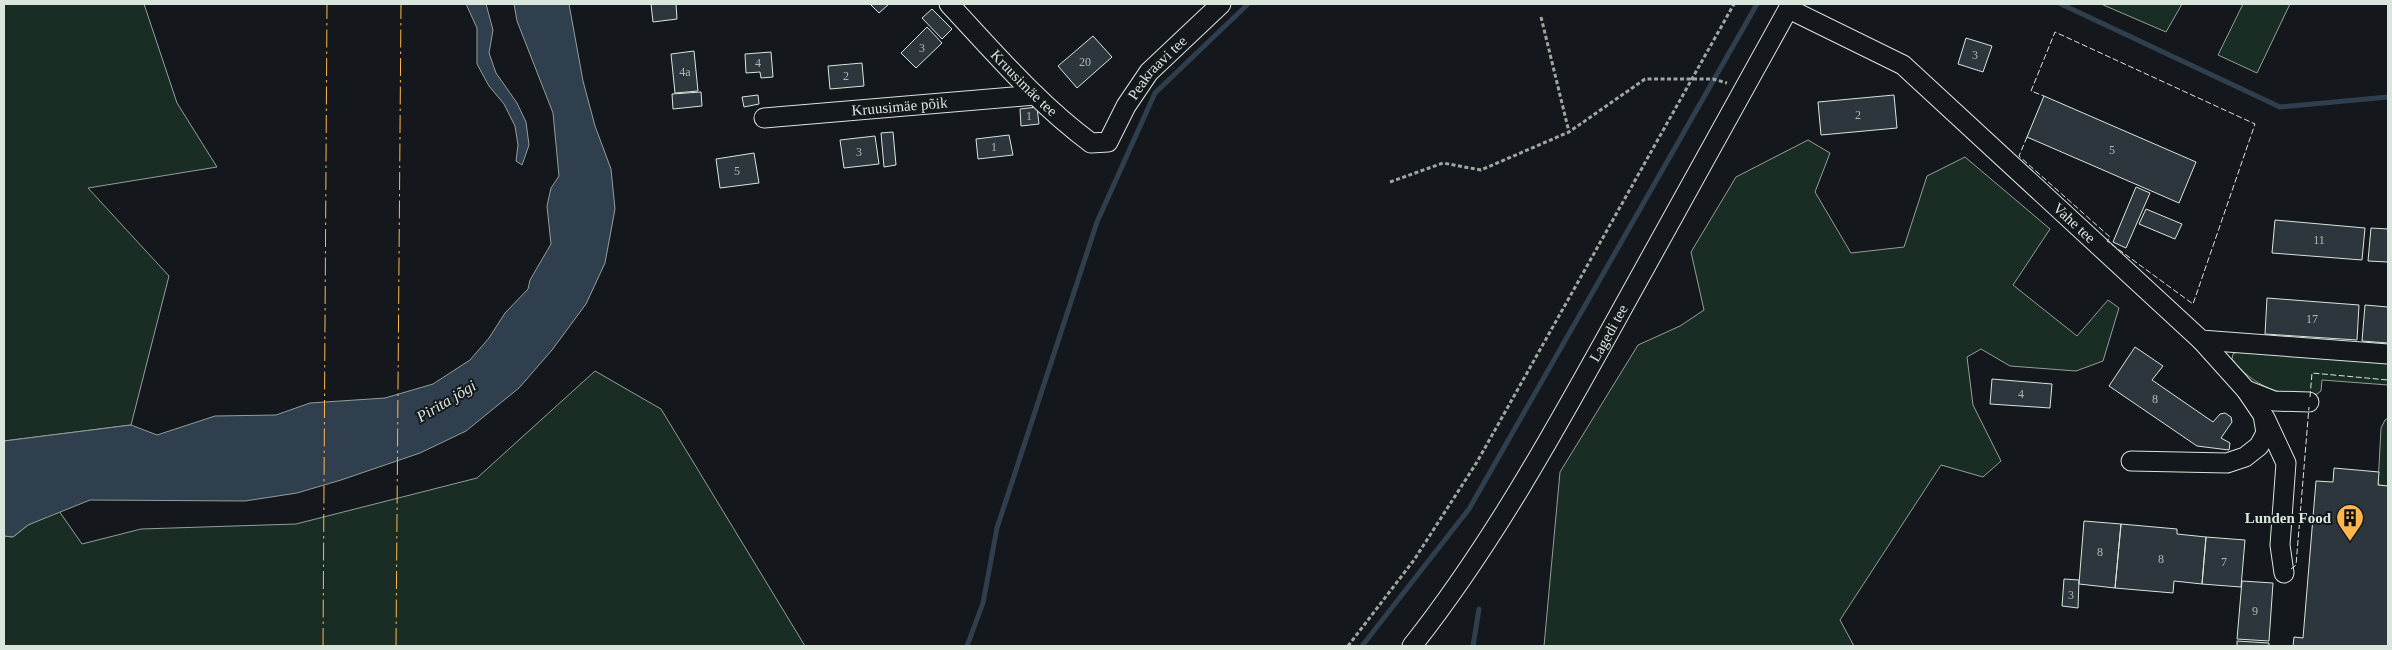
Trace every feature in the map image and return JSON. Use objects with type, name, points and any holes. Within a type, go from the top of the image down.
[{"type":"street","name":"Kruusimäe tee","points":[[949,4],[1035,95],[1072,129],[1091,143],[1108,142]]},
{"type":"street","name":"Peakraavi tee","points":[[1108,142],[1126,106],[1149,72],[1220,4]]},
{"type":"street","name":"Lagedi tee","points":[[1412,646],[1484,547],[1513,498],[1571,399],[1790,6]]},
{"type":"street","name":"Vahe tee","points":[[1790,6],[1903,65],[2201,340],[2246,390],[2263,415],[2286,463],[2280,545],[2284,573]]},
{"type":"street","name":"Kruusimäe põik","points":[[764,118],[1035,95]]},
{"type":"street","points":[[2201,340],[2388,354]]},
{"type":"street","points":[[2246,390],[2274,401],[2309,402]]},
{"type":"street","points":[[2130,461],[2227,463],[2245,457],[2259,446],[2266,433],[2263,415]]},
{"type":"path","points":[[1348,646],[1414,560],[1477,462],[1734,4]]},
{"type":"path","points":[[1540,17],[1569,132]]},
{"type":"path","points":[[1390,182],[1444,163],[1481,170],[1569,132],[1645,79],[1713,79],[1745,87]]},
{"type":"green space","points":[[4,4],[144,4],[177,103],[217,167],[88,188],[169,276],[131,425],[4,441]]},
{"type":"green space","points":[[2101,4],[2182,4],[2166,32]]},
{"type":"green space","points":[[2243,4],[2290,4],[2257,73],[2218,55]]},
{"type":"green space","points":[[1808,140],[1830,153],[1815,192],[1851,253],[1904,247],[1927,176],[1965,157],[2050,229],[2013,285],[2077,336],[2108,300],[2119,308],[2103,361],[2076,371],[2010,366],[1981,349],[1967,357],[1973,405],[2001,461],[1983,477],[1941,465],[1840,620],[1854,646],[1544,646],[1560,472],[1638,345],[1680,326],[1704,310],[1691,252],[1736,177]]},
{"type":"green space","points":[[2239,351],[2388,361],[2388,385],[2322,380],[2321,391],[2317,394],[2293,395],[2270,388],[2249,376],[2232,359],[2233,354]]},
{"type":"green space","points":[[595,371],[661,409],[805,646],[4,646],[4,536],[13,537],[28,525],[59,511],[82,544],[141,529],[296,524],[477,478]]},
{"type":"green space","points":[[2388,418],[2388,486],[2378,485],[2381,428]]},
{"type":"water","points":[[466,4],[486,4],[493,30],[489,53],[496,73],[517,103],[526,122],[529,145],[522,165],[516,161],[518,145],[515,126],[504,104],[489,86],[477,64],[477,28]]},
{"type":"water","name":"Pirita jõgi","points":[[514,4],[569,4],[583,81],[595,126],[611,169],[615,209],[605,263],[586,304],[552,350],[519,388],[466,431],[420,453],[297,493],[245,501],[90,500],[28,525],[13,537],[4,536],[4,441],[131,425],[157,435],[215,416],[276,415],[310,403],[385,398],[433,384],[470,360],[489,338],[505,313],[528,289],[530,280],[551,244],[547,206],[551,188],[559,176],[553,113],[517,21]]},
{"type":"building","points":[[651,4],[676,4],[677,19],[653,22]]},
{"type":"building","points":[[870,4],[889,4],[879,13]]},
{"type":"building","points":[[932,9],[952,29],[942,39],[922,18]]},
{"type":"building","points":[[927,27],[942,43],[916,68],[901,53]]},
{"type":"building","points":[[1093,36],[1112,57],[1077,88],[1058,66]]},
{"type":"building","points":[[1966,38],[1992,46],[1983,72],[1958,64]]},
{"type":"building","points":[[694,51],[698,91],[675,93],[671,54]]},
{"type":"building","points":[[771,52],[773,77],[761,78],[760,72],[746,73],[745,54]]},
{"type":"building","points":[[862,63],[864,86],[830,89],[828,66]]},
{"type":"building","points":[[701,92],[702,106],[673,109],[672,94]]},
{"type":"building","points":[[758,95],[759,104],[744,107],[742,97]]},
{"type":"building","points":[[1894,95],[1897,128],[1821,135],[1818,102]]},
{"type":"building","points":[[2044,96],[2196,162],[2179,203],[2027,137]]},
{"type":"building","points":[[1037,107],[1039,124],[1021,126],[1020,109]]},
{"type":"building","points":[[893,132],[896,165],[884,167],[881,133]]},
{"type":"building","points":[[1009,135],[1013,155],[978,159],[976,139]]},
{"type":"building","points":[[875,136],[879,164],[844,168],[840,140]]},
{"type":"building","points":[[754,153],[759,183],[720,188],[716,159]]},
{"type":"building","points":[[2136,187],[2150,193],[2126,248],[2113,242]]},
{"type":"building","points":[[2146,209],[2182,224],[2175,239],[2139,224]]},
{"type":"building","points":[[2275,220],[2365,228],[2362,260],[2272,253]]},
{"type":"building","points":[[2371,228],[2388,229],[2388,262],[2368,261]]},
{"type":"building","points":[[2267,298],[2359,305],[2357,340],[2265,334]]},
{"type":"building","points":[[2365,305],[2388,307],[2388,343],[2362,341]]},
{"type":"building","points":[[2135,347],[2163,366],[2152,380],[2213,422],[2220,414],[2225,413],[2231,417],[2232,422],[2221,438],[2230,443],[2229,450],[2197,446],[2109,386]]},
{"type":"building","points":[[1992,379],[2052,384],[2050,408],[1990,404]]},
{"type":"building","name":"Lunden Food","points":[[2334,468],[2379,472],[2378,485],[2388,486],[2388,646],[2293,646],[2294,637],[2303,638],[2316,481],[2333,482]]},
{"type":"building","points":[[2084,521],[2121,524],[2115,588],[2079,584]]},
{"type":"building","points":[[2121,524],[2177,529],[2177,534],[2206,537],[2202,584],[2174,581],[2173,593],[2115,588]]},
{"type":"building","points":[[2206,537],[2245,540],[2241,587],[2202,584]]},
{"type":"building","points":[[2064,579],[2079,580],[2078,608],[2062,606]]},
{"type":"building","points":[[2242,581],[2273,583],[2269,641],[2237,639]]},
{"type":"building","points":[[2237,641],[2269,643],[2269,646],[2237,646]]},
{"type":"waterway","points":[[967,646],[983,603],[997,528],[1097,222],[1155,93],[1248,4]]},
{"type":"waterway","points":[[1362,646],[1469,509],[1757,4]]},
{"type":"waterway","points":[[2061,4],[2280,107],[2388,97]]},
{"type":"waterway","points":[[1473,646],[1479,609]]},
{"type":"fence","points":[[2027,137],[2019,156],[2110,237],[2107,241],[2193,304],[2255,124],[2055,32],[2031,91],[2044,96]]},
{"type":"fence","points":[[2310,397],[2312,373],[2388,380]]},
{"type":"fence","points":[[2291,569],[2296,565],[2309,407]]},
{"type":"power","points":[[323,646],[327,4]]},
{"type":"power","points":[[396,646],[401,4]]},
{"type":"place","name":"Lunden Food","points":[[2350,542]]}]
